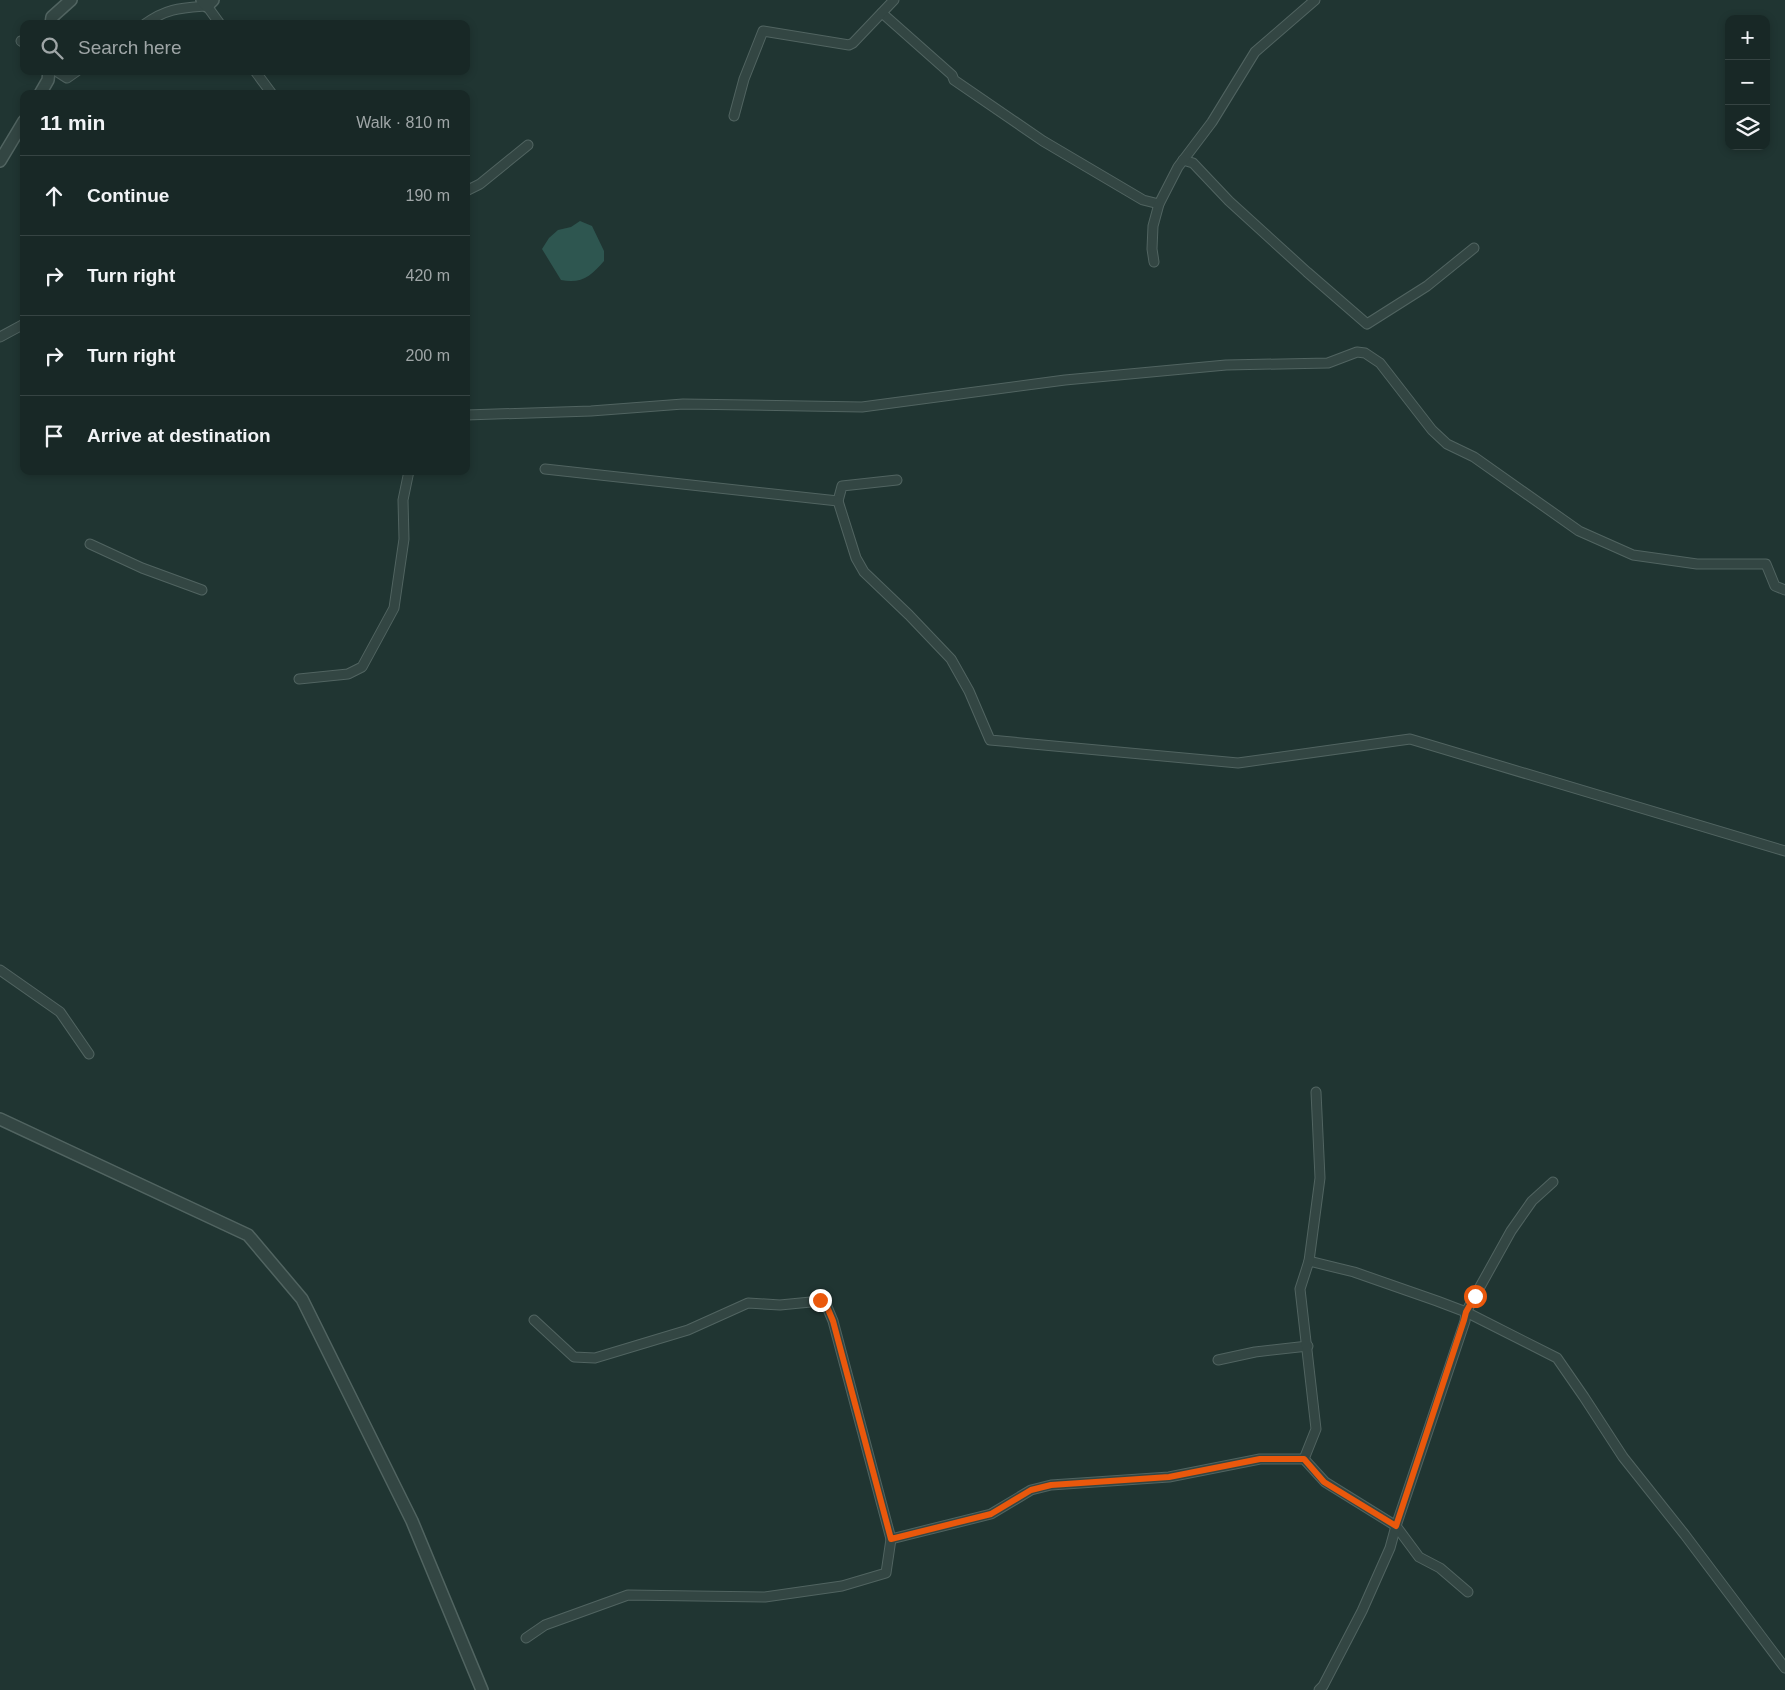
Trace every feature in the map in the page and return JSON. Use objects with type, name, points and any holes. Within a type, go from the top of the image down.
[{"type":"street","points":[[52,20],[52,17],[71,0]]},
{"type":"street","points":[[734,116],[744,79],[763,31],[849,45],[894,0]]},
{"type":"street","points":[[1154,262],[1152,249],[1153,226],[1159,204],[1178,167],[1212,122],[1255,52],[1315,0]]},
{"type":"street","points":[[150,20],[172,9],[208,2],[218,20]]},
{"type":"street","points":[[882,13],[952,74],[954,80],[1043,141],[1143,200],[1159,204]]},
{"type":"street","points":[[42,90],[49,75]]},
{"type":"street","points":[[258,75],[269,90]]},
{"type":"street","points":[[0,161],[20,128]]},
{"type":"street","points":[[470,189],[480,184],[528,145]]},
{"type":"street","points":[[1183,160],[1193,163],[1229,201],[1367,324],[1427,286],[1474,248]]},
{"type":"street","points":[[0,337],[20,326]]},
{"type":"street","points":[[470,415],[591,411],[683,404],[862,407],[1065,380],[1226,365],[1328,363],[1358,352],[1380,363],[1432,430],[1447,444],[1474,458],[1579,531],[1633,555],[1697,564],[1766,564],[1775,586],[1785,590]]},
{"type":"street","points":[[545,469],[838,501]]},
{"type":"street","points":[[299,679],[348,674],[362,667],[394,608],[404,539],[403,500],[408,475]]},
{"type":"street","points":[[897,480],[842,486],[838,501],[856,558],[864,572],[951,659],[969,691],[990,740],[1238,763],[1410,738],[1785,851]]},
{"type":"street","points":[[90,544],[142,568],[202,590]]},
{"type":"street","points":[[0,970],[60,1012],[89,1054]]},
{"type":"street","points":[[1304,1459],[1316,1428],[1300,1289],[1309,1262],[1320,1178],[1316,1092]]},
{"type":"street","points":[[0,1119],[248,1235],[302,1299],[412,1520],[482,1690]]},
{"type":"street","points":[[1319,1690],[1323,1686],[1362,1611],[1390,1548],[1466,1312],[1511,1231],[1532,1201],[1553,1182]]},
{"type":"street","points":[[1309,1262],[1354,1272],[1466,1312],[1557,1358],[1622,1457],[1685,1535],[1785,1668]]},
{"type":"street","points":[[526,1638],[545,1625],[628,1595],[765,1597],[842,1586],[886,1573],[891,1539],[833,1321],[825,1302],[820,1300],[780,1305],[748,1303],[688,1330],[595,1358],[574,1357],[534,1320]]},
{"type":"street","points":[[1218,1360],[1255,1352],[1308,1346]]},
{"type":"street","points":[[891,1539],[991,1514],[1031,1490],[1051,1485],[1169,1477],[1260,1459],[1304,1459],[1324,1482],[1396,1526],[1420,1557],[1440,1568],[1468,1592]]},
{"type":"shaded area","points":[[580,221],[592,226],[604,251],[604,261],[586,278],[575,281],[561,280],[542,249],[549,238],[558,230],[571,227]]},
{"type":"route","points":[[820,1300],[825,1302],[833,1321],[891,1539],[991,1514],[1031,1490],[1051,1485],[1169,1477],[1260,1459],[1304,1459],[1324,1482],[1396,1526],[1466,1312],[1475,1296]]}]
